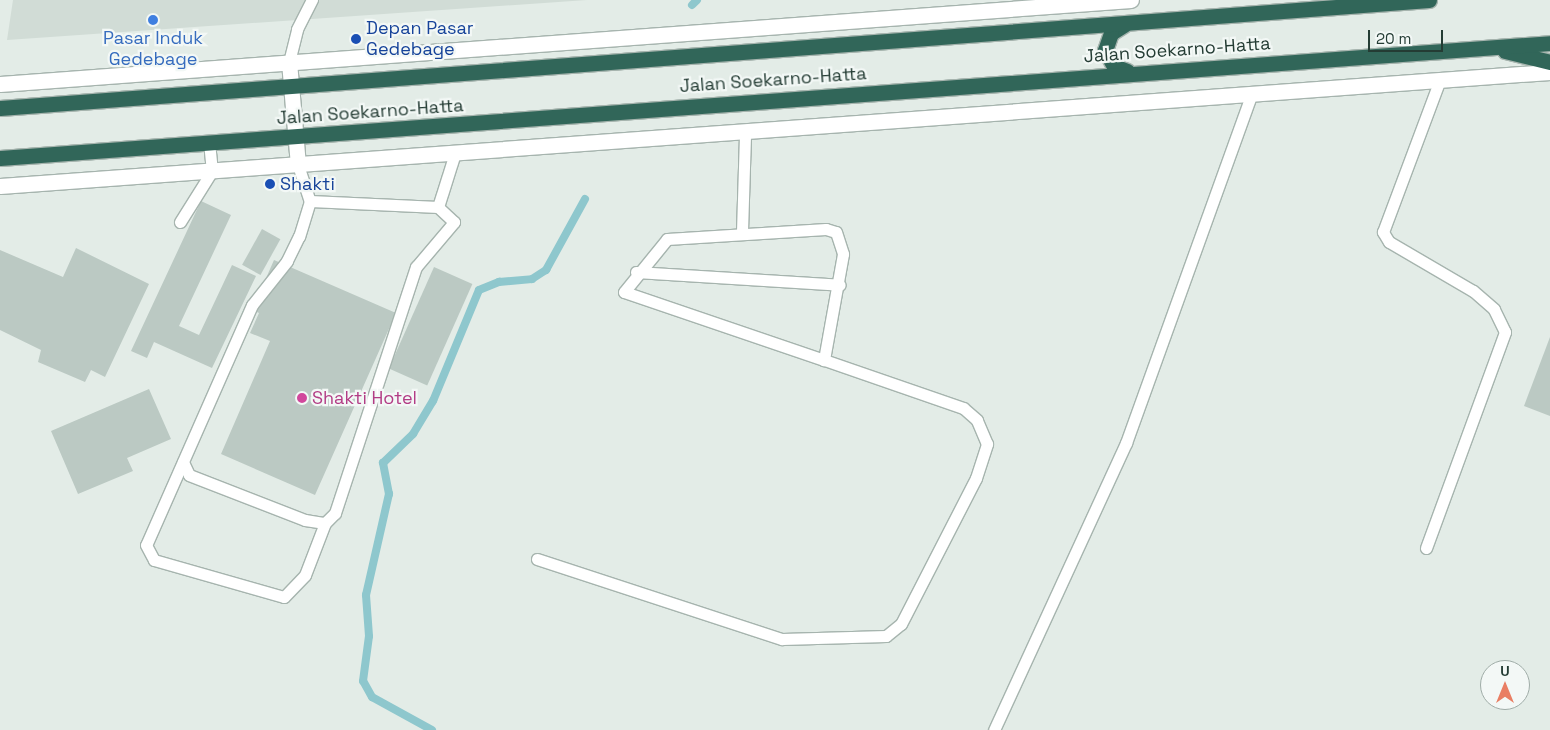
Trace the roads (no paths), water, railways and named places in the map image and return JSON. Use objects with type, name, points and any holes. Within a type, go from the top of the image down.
[{"type":"highway","points":[[1254,13],[1274,0]]},
{"type":"highway","name":"Jalan Soekarno-Hatta","points":[[0,108],[1429,0]]},
{"type":"highway","points":[[1126,24],[1111,33],[1105,50],[1114,66],[1131,71]]},
{"type":"highway","name":"Jalan Soekarno-Hatta","points":[[0,158],[209,144],[1131,71],[1550,43]]},
{"type":"highway","points":[[1491,47],[1550,62]]},
{"type":"highway","points":[[0,164],[34,156]]},
{"type":"main road","points":[[0,84],[978,6],[1131,0]]},
{"type":"main road","points":[[289,62],[298,165]]},
{"type":"main road","points":[[0,186],[745,133],[1438,82],[1550,72]]},
{"type":"lane","points":[[289,62],[297,30],[312,0]]},
{"type":"lane","points":[[1426,548],[1505,332],[1494,309],[1473,291],[1389,242],[1383,232],[1438,82]]},
{"type":"lane","points":[[994,730],[1126,443],[1251,95]]},
{"type":"lane","points":[[742,231],[745,133]]},
{"type":"lane","points":[[180,222],[212,171],[209,144]]},
{"type":"lane","points":[[438,207],[455,154]]},
{"type":"lane","points":[[298,165],[310,201],[287,261],[252,305],[146,545],[154,560],[284,597],[305,575],[325,523],[341,497],[416,267],[454,222],[438,207],[310,201]]},
{"type":"lane","points":[[537,559],[782,639],[886,636],[901,624],[976,478],[987,444],[977,420],[963,408],[624,292],[636,272],[667,240],[742,231],[836,232],[843,254],[840,284],[824,360]]},
{"type":"lane","points":[[636,272],[840,284]]},
{"type":"lane","points":[[183,462],[189,475],[305,520],[325,523]]},
{"type":"waterway","points":[[692,5],[697,0]]},
{"type":"waterway","points":[[432,730],[372,697],[363,681],[369,636],[366,595],[389,494],[383,463],[413,434],[433,401],[479,290],[499,282],[532,279],[546,270],[585,199]]},
{"type":"place","name":"Pasar Induk Gedebage","points":[[153,20]]},
{"type":"place","name":"Depan Pasar Gedebage","points":[[356,39]]},
{"type":"place","name":"Shakti","points":[[270,184]]},
{"type":"place","name":"Shakti Hotel","points":[[302,398]]}]
